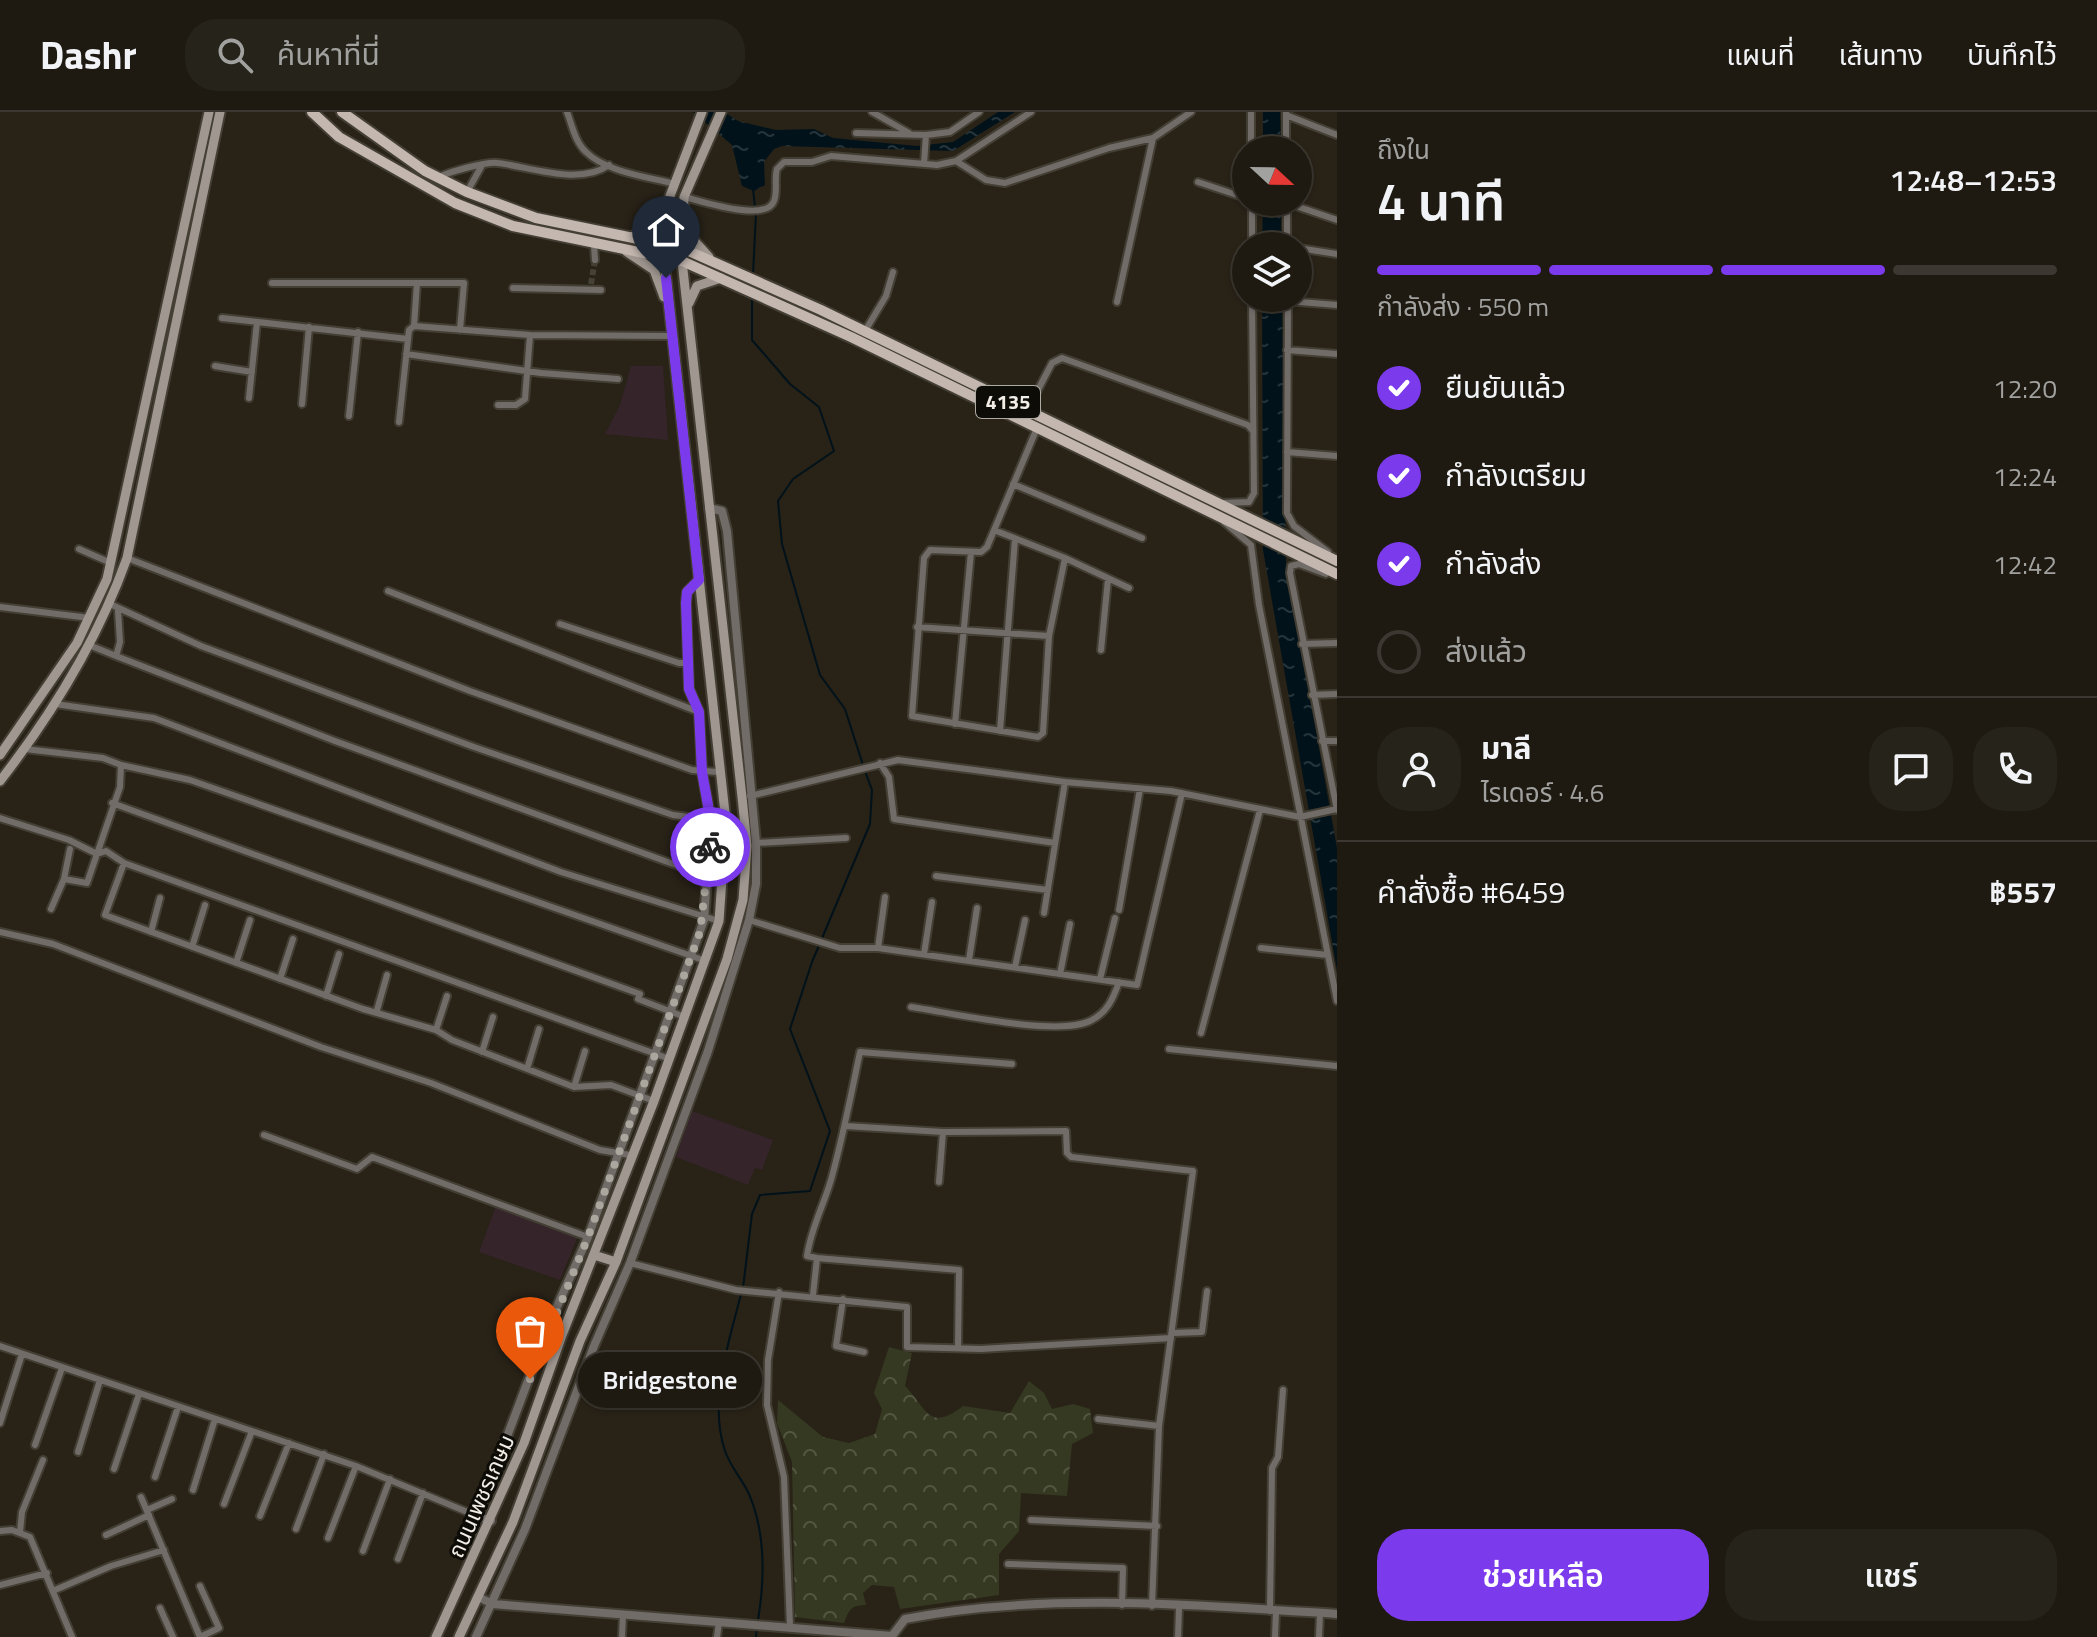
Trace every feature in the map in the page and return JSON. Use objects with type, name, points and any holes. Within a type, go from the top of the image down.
[{"type":"main road","points":[[0,755],[5,740],[59,671],[90,618],[111,563],[209,112]]},
{"type":"main road","points":[[0,781],[55,704],[114,607],[127,558],[220,112]]},
{"type":"main road","name":"4135","points":[[312,112],[339,137],[455,203],[513,226],[594,245],[663,254],[778,291],[865,331],[1219,508],[1337,575]]},
{"type":"main road","name":"4135","points":[[342,112],[438,179],[536,218],[682,248],[772,302],[1037,428],[1219,508]]},
{"type":"main road","name":"ถนนเพชรเกษม","points":[[436,1637],[491,1521],[630,1155],[654,1101],[719,921],[726,822],[718,772],[716,723],[662,242],[670,196],[702,112]]},
{"type":"main road","name":"ถนนเพชรเกษม","points":[[459,1637],[513,1522],[580,1341],[616,1262],[731,960],[743,900],[747,796],[709,508],[682,261],[684,197],[721,112]]},
{"type":"main road","points":[[631,237],[655,226],[670,196]]},
{"type":"main road","points":[[684,197],[690,236],[722,272],[697,286],[687,310]]},
{"type":"main road","points":[[621,249],[654,270],[669,315]]},
{"type":"main road","points":[[691,514],[709,508]]},
{"type":"main road","name":"4135","points":[[1236,518],[1337,560]]},
{"type":"main road","points":[[594,1255],[616,1262]]},
{"type":"street","points":[[567,112],[579,143],[587,154],[609,165],[675,184]]},
{"type":"street","points":[[872,112],[912,135]]},
{"type":"street","points":[[856,133],[926,138],[950,132],[979,112]]},
{"type":"street","points":[[956,161],[1031,112]]},
{"type":"street","points":[[684,197],[758,212],[770,208],[774,202],[777,169],[784,162],[812,162],[831,156],[956,161],[986,180],[1005,183],[1109,148],[1153,138],[1191,112]]},
{"type":"street","points":[[1251,112],[1251,136]]},
{"type":"street","points":[[1286,136],[1286,113],[1337,135]]},
{"type":"street","points":[[925,161],[926,138]]},
{"type":"street","points":[[1117,302],[1153,138]]},
{"type":"street","points":[[438,179],[496,162],[523,169],[573,173],[601,170],[609,165]]},
{"type":"street","points":[[467,192],[481,167]]},
{"type":"street","points":[[1198,182],[1232,193]]},
{"type":"street","points":[[1312,211],[1337,220]]},
{"type":"street","points":[[594,245],[595,260]]},
{"type":"street","points":[[1312,250],[1337,254]]},
{"type":"street","points":[[865,331],[886,296],[893,272]]},
{"type":"street","points":[[272,283],[464,283],[460,330]]},
{"type":"street","points":[[414,326],[417,283]]},
{"type":"street","points":[[582,290],[591,284]]},
{"type":"street","points":[[513,288],[601,290]]},
{"type":"street","points":[[1312,302],[1337,305]]},
{"type":"street","points":[[1252,312],[1254,493],[1249,502],[1219,508],[1251,545],[1337,1001]]},
{"type":"street","points":[[1288,312],[1287,513],[1294,526],[1337,560]]},
{"type":"street","points":[[222,318],[408,339]]},
{"type":"street","points":[[249,398],[257,322]]},
{"type":"street","points":[[399,422],[409,330],[414,326],[530,335],[672,336]]},
{"type":"street","points":[[302,404],[309,327]]},
{"type":"street","points":[[349,416],[358,332]]},
{"type":"street","points":[[498,405],[521,404],[529,368],[530,335]]},
{"type":"street","points":[[1287,350],[1337,354]]},
{"type":"street","points":[[406,354],[529,368],[541,373],[618,379]]},
{"type":"street","points":[[1027,411],[1052,363],[1062,358],[1248,425],[1252,430]]},
{"type":"street","points":[[215,366],[252,372]]},
{"type":"street","points":[[1037,428],[987,547],[981,552],[926,553],[917,627],[912,716],[1038,737],[1043,733],[1049,636],[1065,558]]},
{"type":"street","points":[[1287,452],[1337,456]]},
{"type":"street","points":[[1013,484],[1142,538]]},
{"type":"street","points":[[476,1637],[525,1529],[594,1346],[630,1263],[708,1051],[731,960],[749,920],[756,884],[756,843],[747,796],[727,531],[722,511],[709,508]]},
{"type":"street","points":[[994,530],[1129,588]]},
{"type":"street","points":[[1000,731],[1015,539]]},
{"type":"street","points":[[79,549],[111,563]]},
{"type":"street","points":[[955,724],[971,552]]},
{"type":"street","points":[[127,558],[470,691],[702,772],[718,772]]},
{"type":"street","points":[[747,796],[898,760],[1065,782],[1182,793],[1300,817],[1337,810],[1302,644],[1291,566],[1299,564],[1337,575]]},
{"type":"street","points":[[1101,650],[1108,579]]},
{"type":"street","points":[[477,1516],[551,1320],[588,1237],[704,920],[711,822],[702,772],[699,712],[689,689],[686,603],[687,592],[699,580]]},
{"type":"street","points":[[388,591],[699,712]]},
{"type":"street","points":[[0,607],[90,618]]},
{"type":"street","points":[[114,607],[120,642],[116,656]]},
{"type":"street","points":[[114,607],[201,646],[474,747],[673,815],[726,822]]},
{"type":"street","points":[[560,624],[679,663],[689,663]]},
{"type":"street","points":[[917,627],[1049,636]]},
{"type":"street","points":[[1302,644],[1337,643]]},
{"type":"street","points":[[89,645],[335,741],[709,877]]},
{"type":"street","points":[[1312,695],[1337,694]]},
{"type":"street","points":[[55,704],[154,718],[561,872],[704,920],[719,921]]},
{"type":"street","points":[[700,724],[716,723]]},
{"type":"street","points":[[1322,741],[1337,741]]},
{"type":"street","points":[[25,749],[103,758],[190,780],[703,960]]},
{"type":"street","points":[[880,763],[889,777],[894,819],[1055,843]]},
{"type":"street","points":[[64,879],[87,883],[120,787],[121,765]]},
{"type":"street","points":[[1044,913],[1065,782]]},
{"type":"street","points":[[1119,910],[1140,789]]},
{"type":"street","points":[[749,920],[840,948],[878,948],[1137,985],[1182,793]]},
{"type":"street","points":[[112,803],[640,994],[638,999],[685,1017]]},
{"type":"street","points":[[1201,1033],[1260,810]]},
{"type":"street","points":[[0,818],[69,840],[97,854],[106,851],[124,863],[667,1058]]},
{"type":"street","points":[[756,843],[846,838]]},
{"type":"street","points":[[51,909],[64,879],[70,849]]},
{"type":"street","points":[[124,863],[105,915],[326,996],[436,1030],[482,1052],[574,1087],[611,1085],[654,1101]]},
{"type":"street","points":[[936,876],[1048,890]]},
{"type":"street","points":[[878,948],[885,897]]},
{"type":"street","points":[[151,932],[160,898]]},
{"type":"street","points":[[924,954],[932,902]]},
{"type":"street","points":[[192,947],[205,905]]},
{"type":"street","points":[[969,960],[977,908]]},
{"type":"street","points":[[1100,979],[1115,918]]},
{"type":"street","points":[[236,963],[250,920]]},
{"type":"street","points":[[1015,967],[1025,920]]},
{"type":"street","points":[[1060,974],[1070,924]]},
{"type":"street","points":[[0,932],[53,944],[321,1047],[431,1083],[600,1150],[609,1153],[618,1150],[630,1155]]},
{"type":"street","points":[[280,979],[293,939]]},
{"type":"street","points":[[1261,948],[1328,955]]},
{"type":"street","points":[[326,996],[339,954]]},
{"type":"street","points":[[377,1010],[387,975]]},
{"type":"street","points":[[911,1007],[1070,1027],[1104,1011],[1119,982]]},
{"type":"street","points":[[436,1030],[447,996]]},
{"type":"street","points":[[482,1052],[493,1017]]},
{"type":"street","points":[[527,1069],[539,1029]]},
{"type":"street","points":[[1169,1049],[1337,1066]]},
{"type":"street","points":[[574,1087],[585,1051]]},
{"type":"street","points":[[958,1347],[959,1270],[807,1256],[811,1229],[828,1188],[846,1126],[860,1052],[1012,1064]]},
{"type":"street","points":[[846,1126],[943,1132],[1066,1131],[1067,1153],[1071,1157],[1193,1171],[1159,1426],[1152,1606]]},
{"type":"street","points":[[939,1182],[943,1132]]},
{"type":"street","points":[[264,1135],[357,1169],[372,1157],[588,1237]]},
{"type":"street","points":[[813,1295],[817,1258]]},
{"type":"street","points":[[630,1263],[736,1290],[813,1295],[907,1307],[907,1347],[958,1347],[1202,1332],[1207,1291]]},
{"type":"street","points":[[779,1292],[768,1360],[767,1405],[784,1477],[790,1626]]},
{"type":"street","points":[[843,1299],[836,1346],[864,1352]]},
{"type":"street","points":[[0,1346],[324,1454],[491,1521]]},
{"type":"street","points":[[0,1423],[22,1354]]},
{"type":"street","points":[[35,1445],[62,1368]]},
{"type":"street","points":[[78,1452],[100,1380]]},
{"type":"street","points":[[1275,1637],[1272,1468],[1278,1457],[1283,1390]]},
{"type":"street","points":[[114,1469],[139,1394]]},
{"type":"street","points":[[155,1477],[178,1407]]},
{"type":"street","points":[[193,1490],[215,1419]]},
{"type":"street","points":[[1098,1419],[1159,1426]]},
{"type":"street","points":[[224,1504],[252,1431]]},
{"type":"street","points":[[260,1516],[289,1443]]},
{"type":"street","points":[[296,1529],[324,1454]]},
{"type":"street","points":[[20,1532],[22,1512],[43,1460]]},
{"type":"street","points":[[328,1538],[356,1466]]},
{"type":"street","points":[[363,1551],[390,1479]]},
{"type":"street","points":[[398,1559],[423,1493]]},
{"type":"street","points":[[141,1497],[200,1637],[219,1628],[200,1586]]},
{"type":"street","points":[[106,1535],[172,1499]]},
{"type":"street","points":[[1031,1520],[1157,1526]]},
{"type":"street","points":[[0,1531],[20,1532],[30,1537],[55,1590],[72,1637]]},
{"type":"street","points":[[55,1590],[111,1566],[164,1550]]},
{"type":"street","points":[[1008,1564],[1123,1568],[1122,1605]]},
{"type":"street","points":[[0,1585],[47,1573]]},
{"type":"street","points":[[478,1597],[493,1604],[892,1636],[905,1619],[991,1605],[1122,1605],[1337,1614]]},
{"type":"street","points":[[160,1608],[173,1637]]},
{"type":"street","points":[[1178,1637],[1179,1608]]},
{"type":"street","points":[[1319,1637],[1320,1613]]},
{"type":"street","points":[[622,1637],[623,1614]]},
{"type":"street","points":[[717,1637],[719,1622]]},
{"type":"shaded area","points":[[631,366],[663,366],[668,440],[605,434],[620,405]]},
{"type":"shaded area","points":[[692,1111],[773,1140],[762,1170],[755,1168],[748,1185],[676,1157]]},
{"type":"shaded area","points":[[496,1206],[578,1236],[560,1280],[479,1252]]},
{"type":"green space","points":[[889,1347],[912,1353],[905,1386],[935,1417],[951,1414],[963,1406],[1010,1413],[1029,1381],[1044,1393],[1052,1409],[1073,1404],[1090,1409],[1093,1433],[1072,1444],[1067,1496],[1021,1493],[1019,1531],[999,1554],[999,1595],[900,1609],[894,1587],[872,1585],[863,1593],[866,1605],[851,1609],[844,1623],[795,1617],[792,1462],[777,1423],[778,1400],[823,1437],[849,1443],[875,1434],[882,1409],[874,1393]]},
{"type":"water","points":[[693,112],[724,112],[738,121],[776,130],[814,129],[833,138],[917,146],[953,142],[998,112],[1015,112],[953,151],[782,146],[774,149],[764,162],[765,185],[754,191],[742,186],[732,145]]},
{"type":"water","points":[[1263,112],[1280,112],[1281,136],[1263,136]]},
{"type":"water","points":[[1263,216],[1281,216],[1281,232],[1262,232]]},
{"type":"water","points":[[1262,312],[1282,312],[1286,565],[1337,848],[1337,970],[1263,550]]},
{"type":"waterway","points":[[753,189],[755,207]]},
{"type":"waterway","points":[[753,275],[756,213]]},
{"type":"waterway","points":[[752,297],[752,340],[790,384],[819,407],[834,451],[793,479],[778,501],[782,544],[820,675],[845,709],[863,765]]},
{"type":"waterway","points":[[743,1288],[752,1214],[760,1195],[810,1191],[830,1131],[790,1029],[812,962],[870,824],[872,790],[865,771]]},
{"type":"waterway","points":[[741,1294],[722,1372],[720,1432],[730,1462],[749,1494],[759,1525],[763,1572],[758,1620]]},
{"type":"waterway","points":[[756,1637],[757,1626]]},
{"type":"tunnel","points":[[591,284],[595,260]]},
{"type":"way so far","points":[[530,1379],[551,1320],[588,1237],[700,932],[704,920],[710,847]]},
{"type":"place","name":"Bridgestone","points":[[530,1379]]},
{"type":"route","points":[[666,278],[699,580],[687,592],[689,689],[699,712],[702,772],[711,822],[710,847]]}]
